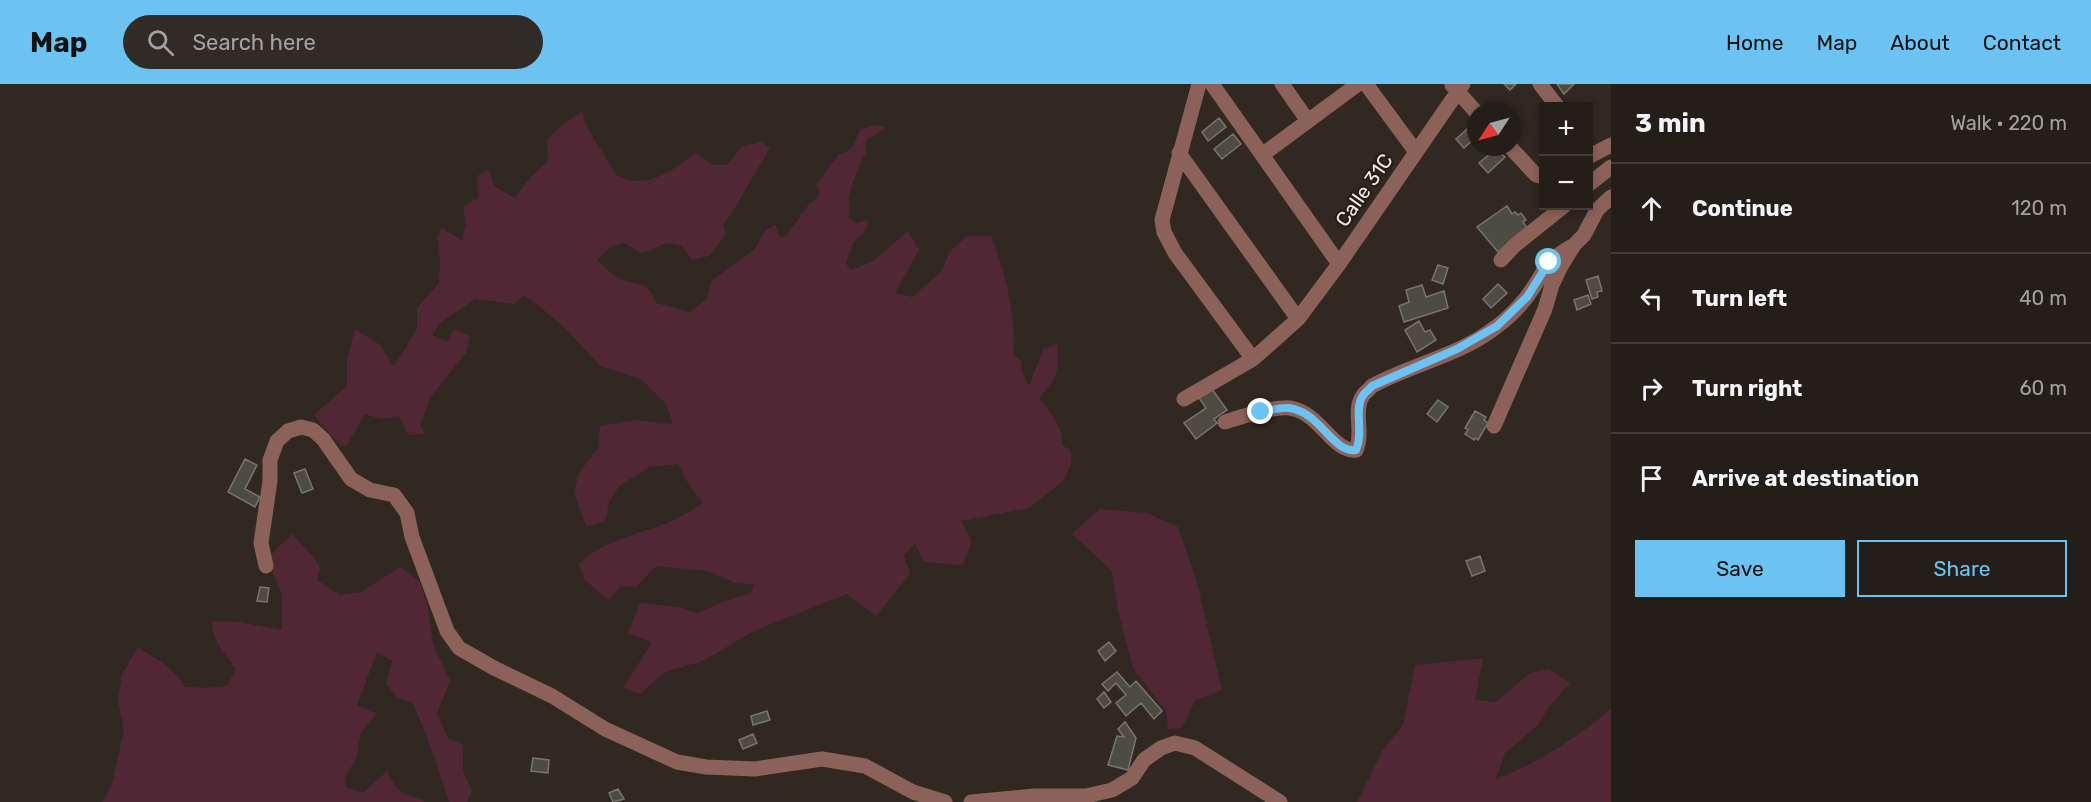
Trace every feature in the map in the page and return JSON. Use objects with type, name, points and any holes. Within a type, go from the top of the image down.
[{"type":"street","points":[[1199,84],[1162,220],[1164,232],[1175,253],[1253,359]]},
{"type":"street","points":[[1212,84],[1338,264]]},
{"type":"street","points":[[1282,84],[1308,121]]},
{"type":"street","points":[[1262,154],[1358,84]]},
{"type":"street","points":[[1366,84],[1416,152]]},
{"type":"street","points":[[1540,84],[1554,102]]},
{"type":"street","points":[[1457,87],[1468,102]]},
{"type":"street","name":"Calle 31C","points":[[1184,399],[1253,359],[1298,319],[1416,152],[1457,87]]},
{"type":"street","points":[[1593,151],[1611,145]]},
{"type":"street","points":[[1179,153],[1298,319]]},
{"type":"street","points":[[1518,156],[1539,176]]},
{"type":"street","points":[[1593,181],[1611,167]]},
{"type":"street","points":[[1494,426],[1545,309],[1552,285],[1561,266],[1574,245],[1584,235],[1597,210],[1611,197]]},
{"type":"street","points":[[1501,260],[1514,246],[1559,210]]},
{"type":"street","points":[[1225,422],[1288,408],[1306,413],[1316,420],[1337,444],[1348,451],[1356,450],[1359,443],[1359,406],[1362,397],[1372,386],[1457,349],[1497,326],[1527,297],[1549,262],[1559,253],[1574,245]]},
{"type":"street","points":[[266,566],[261,543],[270,481],[270,460],[277,441],[288,431],[301,428],[313,430],[323,439],[351,479],[370,490],[394,495],[407,513],[412,537],[447,631],[459,648],[552,696],[605,729],[677,762],[706,767],[755,769],[822,759],[865,766],[913,792],[945,802]]},
{"type":"street","points":[[971,802],[1035,796],[1086,796],[1112,790],[1132,778],[1144,760],[1161,748],[1175,743],[1195,748],[1280,802]]},
{"type":"shaded area","points":[[582,112],[587,127],[617,176],[633,181],[644,181],[660,176],[695,153],[713,165],[727,165],[742,146],[762,142],[770,148],[723,224],[726,234],[709,256],[692,260],[682,246],[666,243],[640,253],[625,243],[611,246],[597,260],[616,277],[645,286],[653,295],[656,303],[690,312],[707,299],[711,281],[754,250],[765,231],[775,225],[780,237],[786,236],[809,204],[817,199],[819,192],[817,183],[839,154],[852,148],[861,129],[878,125],[885,128],[866,141],[867,151],[853,183],[849,200],[849,217],[855,223],[868,220],[866,230],[853,243],[846,264],[851,270],[872,262],[908,231],[919,250],[895,293],[912,297],[941,272],[950,251],[967,236],[991,236],[1009,294],[1014,341],[1013,355],[1021,361],[1022,372],[1029,386],[1043,349],[1058,344],[1056,374],[1039,398],[1059,426],[1062,445],[1070,450],[1072,461],[1064,480],[1029,508],[961,521],[972,541],[963,565],[923,562],[915,543],[904,555],[910,574],[876,616],[847,594],[754,631],[703,661],[665,672],[640,694],[623,688],[652,642],[628,633],[640,603],[678,607],[698,613],[751,593],[754,585],[733,582],[708,571],[656,566],[636,587],[621,586],[608,600],[584,579],[579,564],[599,549],[622,538],[670,522],[703,503],[689,485],[678,464],[650,467],[619,486],[609,503],[605,522],[586,526],[574,493],[579,473],[598,448],[600,426],[636,420],[673,424],[666,404],[641,379],[600,366],[565,328],[523,295],[514,304],[475,299],[439,324],[433,335],[447,342],[454,329],[470,336],[466,353],[431,396],[420,425],[425,434],[408,435],[399,417],[381,419],[365,414],[346,447],[338,443],[314,415],[347,386],[347,360],[355,329],[379,344],[394,366],[417,329],[417,308],[439,283],[440,260],[437,236],[442,228],[462,240],[466,225],[463,206],[478,198],[477,176],[489,170],[494,186],[515,198],[530,178],[548,161],[547,140],[564,123]]},
{"type":"shaded area","points":[[1099,509],[1147,513],[1178,527],[1197,582],[1222,690],[1195,701],[1182,728],[1168,729],[1166,711],[1133,668],[1118,611],[1112,571],[1072,534]]},
{"type":"shaded area","points":[[292,534],[315,559],[320,569],[317,580],[340,595],[361,592],[400,567],[420,582],[428,608],[433,645],[450,680],[437,714],[448,738],[463,745],[463,772],[472,790],[467,802],[449,802],[413,703],[397,697],[386,684],[392,661],[377,652],[357,705],[376,714],[361,733],[356,759],[345,777],[346,787],[363,793],[387,771],[400,791],[423,799],[424,802],[103,802],[112,784],[124,730],[118,701],[122,674],[138,648],[170,669],[185,687],[227,686],[236,669],[217,641],[212,621],[239,622],[282,630],[282,594],[273,573],[271,554]]},
{"type":"shaded area","points":[[1483,658],[1475,700],[1496,702],[1530,673],[1549,669],[1570,683],[1549,707],[1538,725],[1505,753],[1496,779],[1556,749],[1611,709],[1611,802],[1357,802],[1382,751],[1403,725],[1415,665]]},
{"type":"building","points":[[1504,84],[1516,84],[1510,90]]},
{"type":"building","points":[[1557,84],[1574,84],[1564,94]]},
{"type":"building","points":[[1219,118],[1226,127],[1208,141],[1202,132]]},
{"type":"building","points":[[1467,129],[1467,145],[1464,148],[1456,139]]},
{"type":"building","points":[[1233,134],[1241,144],[1222,159],[1214,149]]},
{"type":"building","points":[[1488,156],[1505,157],[1488,173],[1479,163]]},
{"type":"building","points":[[1507,206],[1512,214],[1521,213],[1526,220],[1523,222],[1527,228],[1498,252],[1477,227]]},
{"type":"building","points":[[1438,265],[1448,268],[1443,284],[1432,280]]},
{"type":"building","points":[[1598,276],[1602,291],[1597,292],[1598,297],[1592,299],[1586,280]]},
{"type":"building","points":[[1498,284],[1507,293],[1491,308],[1483,299]]},
{"type":"building","points":[[1422,285],[1426,297],[1444,291],[1448,308],[1404,322],[1399,306],[1409,302],[1406,290]]},
{"type":"building","points":[[1588,295],[1591,304],[1577,310],[1574,300]]},
{"type":"building","points":[[1419,321],[1425,332],[1430,330],[1436,340],[1417,352],[1405,330]]},
{"type":"building","points":[[1212,389],[1227,410],[1214,419],[1217,423],[1196,439],[1184,423],[1206,408],[1199,398]]},
{"type":"building","points":[[1438,400],[1448,407],[1437,422],[1427,414]]},
{"type":"building","points":[[1475,411],[1486,417],[1484,420],[1488,423],[1478,440],[1465,434],[1468,430],[1465,428]]},
{"type":"building","points":[[245,459],[257,465],[245,489],[260,497],[255,507],[228,492]]},
{"type":"building","points":[[305,469],[313,489],[302,493],[294,473]]},
{"type":"building","points":[[1480,556],[1485,571],[1472,576],[1466,561]]},
{"type":"building","points":[[260,587],[269,588],[267,602],[257,601]]},
{"type":"building","points":[[1109,642],[1116,651],[1105,661],[1098,651]]},
{"type":"building","points":[[1117,672],[1130,687],[1136,681],[1162,711],[1154,719],[1141,703],[1126,716],[1116,703],[1126,695],[1116,683],[1108,691],[1102,684]]},
{"type":"building","points":[[1104,692],[1111,702],[1104,708],[1097,699]]},
{"type":"building","points":[[767,711],[770,720],[753,725],[751,716]]},
{"type":"building","points":[[1125,722],[1136,738],[1128,770],[1108,765],[1117,736],[1124,737],[1118,729]]},
{"type":"building","points":[[753,734],[757,743],[743,749],[739,740]]},
{"type":"building","points":[[533,758],[549,760],[548,773],[531,771]]},
{"type":"building","points":[[618,789],[624,799],[613,802],[609,793]]},
{"type":"route","points":[[1261,412],[1288,408],[1306,413],[1316,420],[1337,444],[1348,451],[1356,450],[1359,443],[1359,406],[1362,397],[1372,386],[1457,349],[1497,326],[1527,297],[1549,262]]}]
